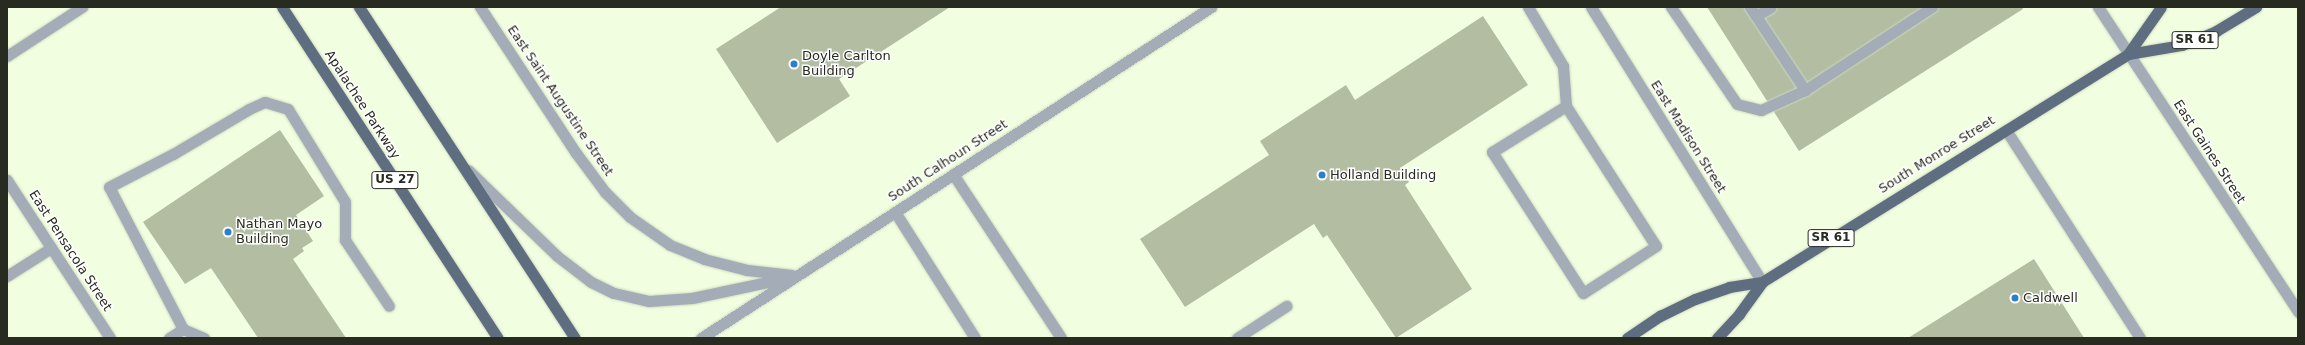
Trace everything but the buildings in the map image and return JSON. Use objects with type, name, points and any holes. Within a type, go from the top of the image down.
[{"type":"main road","name":"Apalachee Parkway","points":[[282,7],[498,338]]},
{"type":"main road","points":[[359,7],[575,338]]},
{"type":"main road","name":"South Monroe Street","points":[[2128,54],[2161,7]]},
{"type":"main road","name":"South Monroe Street","points":[[1717,338],[1739,314],[1762,282],[2128,54],[2182,45],[2216,31],[2256,7]]},
{"type":"main road","name":"South Monroe Street","points":[[1627,338],[1660,316],[1696,299],[1729,287],[1762,282]]},
{"type":"street","points":[[7,56],[82,7]]},
{"type":"street","name":"East Saint Augustine Street","points":[[480,7],[576,153],[605,192],[630,217],[670,245],[704,260],[748,270],[796,275]]},
{"type":"street","name":"South Calhoun Street","points":[[701,338],[1211,7]]},
{"type":"street","points":[[1528,7],[1563,66],[1566,106],[1656,246],[1583,293],[1492,152],[1566,106]]},
{"type":"street","name":"East Madison Street","points":[[1591,7],[1762,282]]},
{"type":"street","points":[[1671,7],[1737,104],[1761,110],[1805,90],[1932,7]]},
{"type":"street","points":[[1770,7],[1753,12],[1805,90]]},
{"type":"street","name":"East Gaines Street","points":[[2098,7],[2298,312]]},
{"type":"street","points":[[204,338],[183,329],[109,187],[173,154],[249,109],[265,102],[288,109],[345,202],[345,240],[389,306]]},
{"type":"street","points":[[2006,130],[2140,338]]},
{"type":"street","points":[[459,161],[557,256],[592,282],[614,293],[649,300],[692,298],[740,289],[796,275]]},
{"type":"street","points":[[953,174],[1060,338]]},
{"type":"street","name":"East Pensacola Street","points":[[7,180],[110,338]]},
{"type":"street","points":[[895,212],[975,338]]},
{"type":"street","points":[[7,276],[51,248]]},
{"type":"street","points":[[1237,338],[1286,306]]},
{"type":"street","points":[[169,338],[183,329]]},
{"type":"place","name":"Doyle Carlton Building","points":[[794,64]]},
{"type":"place","name":"Holland Building","points":[[1322,175]]},
{"type":"place","name":"Nathan Mayo Building","points":[[228,232]]},
{"type":"place","name":"Caldwell","points":[[2015,298]]}]
